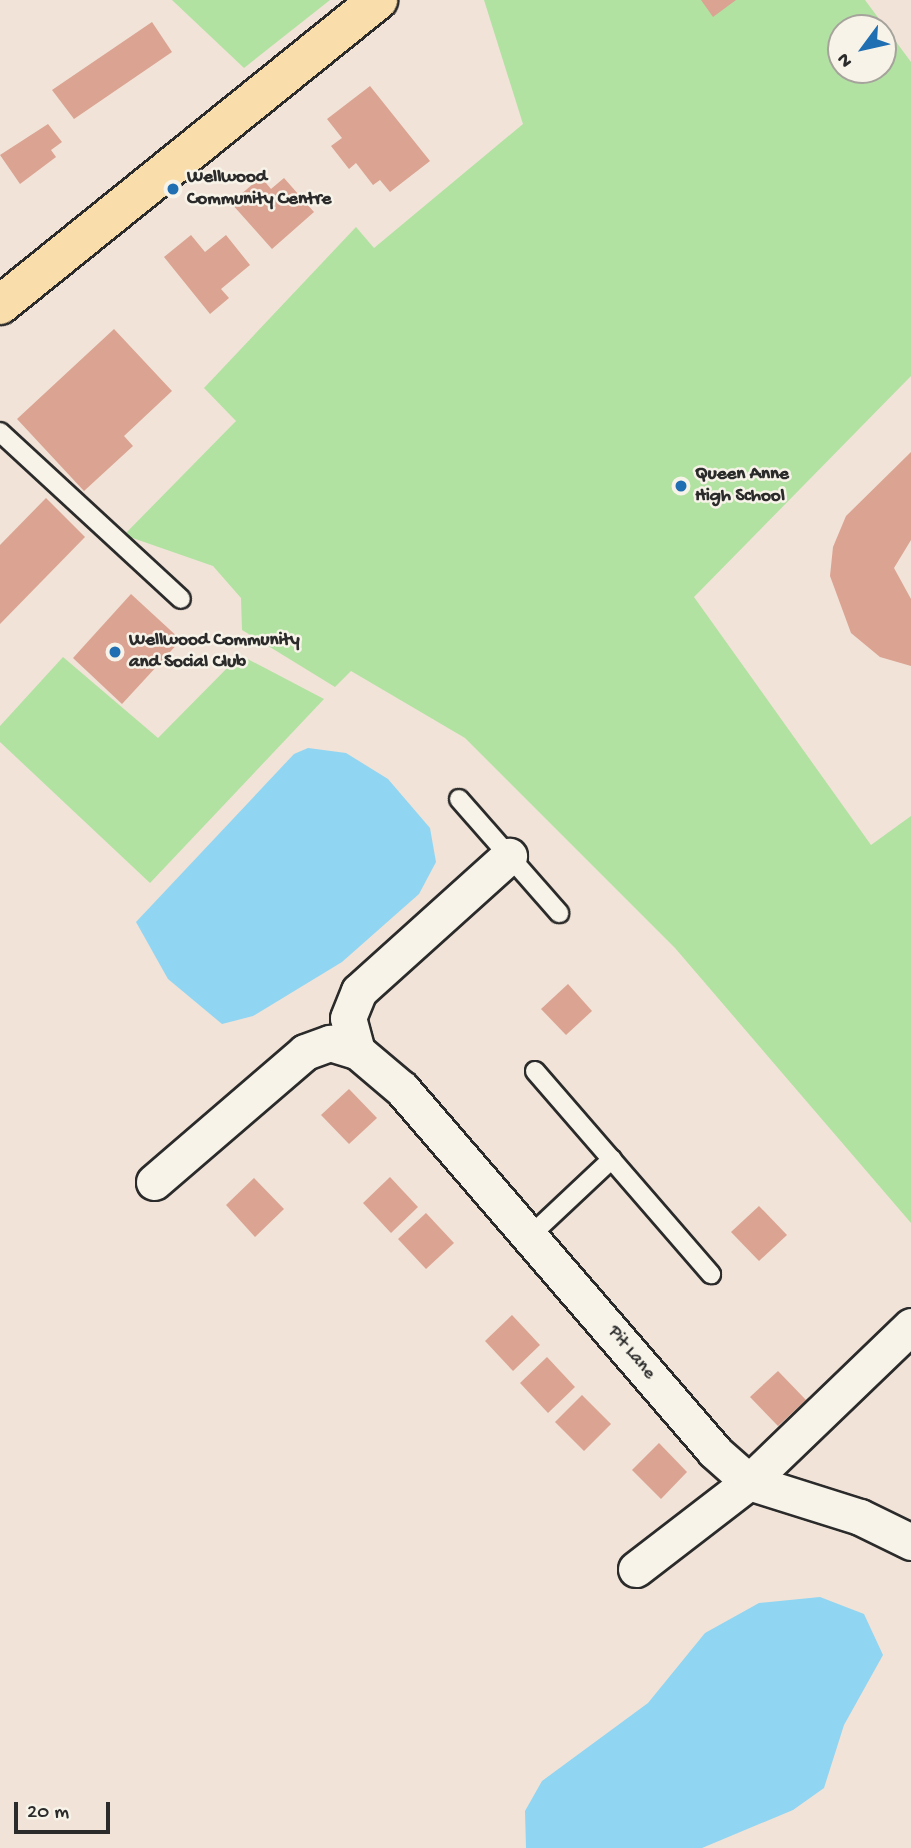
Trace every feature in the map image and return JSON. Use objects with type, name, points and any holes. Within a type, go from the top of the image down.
[{"type":"main road","points":[[4,293],[378,0]]},
{"type":"street","points":[[357,1051],[348,1018],[359,990],[509,856]]},
{"type":"street","points":[[154,1182],[305,1052],[330,1043],[357,1051]]},
{"type":"street","name":"Pit Lane","points":[[357,1051],[402,1089],[531,1235],[714,1451],[749,1482],[860,1517],[911,1542]]},
{"type":"street","points":[[636,1569],[749,1482],[911,1326]]},
{"type":"lane","points":[[0,432],[181,599]]},
{"type":"lane","points":[[459,799],[559,913]]},
{"type":"lane","points":[[535,1071],[711,1274]]},
{"type":"lane","points":[[531,1235],[611,1159]]},
{"type":"green space","points":[[172,0],[330,0],[244,68]]},
{"type":"green space","name":"Queen Anne High School","points":[[484,0],[865,0],[875,14],[827,14],[827,84],[897,84],[897,43],[911,62],[911,376],[694,597],[871,845],[911,816],[911,1223],[675,948],[465,738],[351,671],[335,687],[242,630],[241,598],[213,566],[124,535],[236,421],[204,388],[356,227],[374,248],[523,124]]},
{"type":"green space","points":[[240,655],[324,699],[150,883],[0,742],[0,726],[63,657],[158,738]]},
{"type":"water","points":[[308,748],[346,753],[388,779],[430,828],[436,862],[419,894],[342,962],[253,1016],[222,1024],[168,979],[136,922],[294,754]]},
{"type":"water","points":[[820,1597],[864,1614],[883,1655],[844,1725],[824,1788],[793,1810],[702,1848],[526,1848],[525,1811],[542,1781],[648,1703],[705,1633],[759,1603]]},
{"type":"building","points":[[701,0],[736,0],[713,17]]},
{"type":"building","points":[[152,22],[172,52],[74,119],[52,90]]},
{"type":"building","points":[[370,86],[430,161],[390,192],[380,180],[373,185],[356,163],[349,169],[331,146],[342,138],[327,119]]},
{"type":"building","points":[[48,124],[62,142],[51,150],[56,157],[20,184],[0,155]]},
{"type":"building","points":[[261,177],[271,189],[284,178],[314,212],[272,249],[231,203]]},
{"type":"building","points":[[191,235],[205,252],[226,235],[250,265],[221,289],[229,298],[210,314],[164,257]]},
{"type":"building","points":[[114,329],[172,391],[124,436],[133,446],[84,491],[17,419]]},
{"type":"building","points":[[911,452],[911,540],[894,568],[911,599],[911,666],[880,657],[851,633],[830,576],[833,547],[846,516]]},
{"type":"building","points":[[46,498],[85,537],[0,624],[0,545]]},
{"type":"building","points":[[131,594],[181,640],[122,704],[73,658]]},
{"type":"building","points":[[568,984],[592,1011],[566,1035],[541,1009]]},
{"type":"building","points":[[349,1089],[377,1118],[349,1144],[321,1115]]},
{"type":"building","points":[[390,1177],[418,1207],[391,1233],[363,1203]]},
{"type":"building","points":[[254,1178],[284,1209],[255,1237],[226,1205]]},
{"type":"building","points":[[759,1206],[787,1235],[759,1261],[731,1232]]},
{"type":"building","points":[[426,1213],[454,1243],[426,1269],[398,1239]]},
{"type":"building","points":[[512,1315],[540,1345],[513,1371],[485,1341]]},
{"type":"building","points":[[547,1357],[575,1387],[548,1413],[520,1383]]},
{"type":"building","points":[[778,1371],[806,1400],[778,1426],[750,1397]]},
{"type":"building","points":[[582,1395],[611,1424],[584,1451],[555,1422]]},
{"type":"building","points":[[659,1443],[687,1472],[661,1499],[632,1470]]},
{"type":"place","name":"Wellwood Community Centre","points":[[173,189]]},
{"type":"place","name":"Queen Anne High School","points":[[681,486]]},
{"type":"place","name":"Wellwood Community and Social Club","points":[[115,652]]}]
